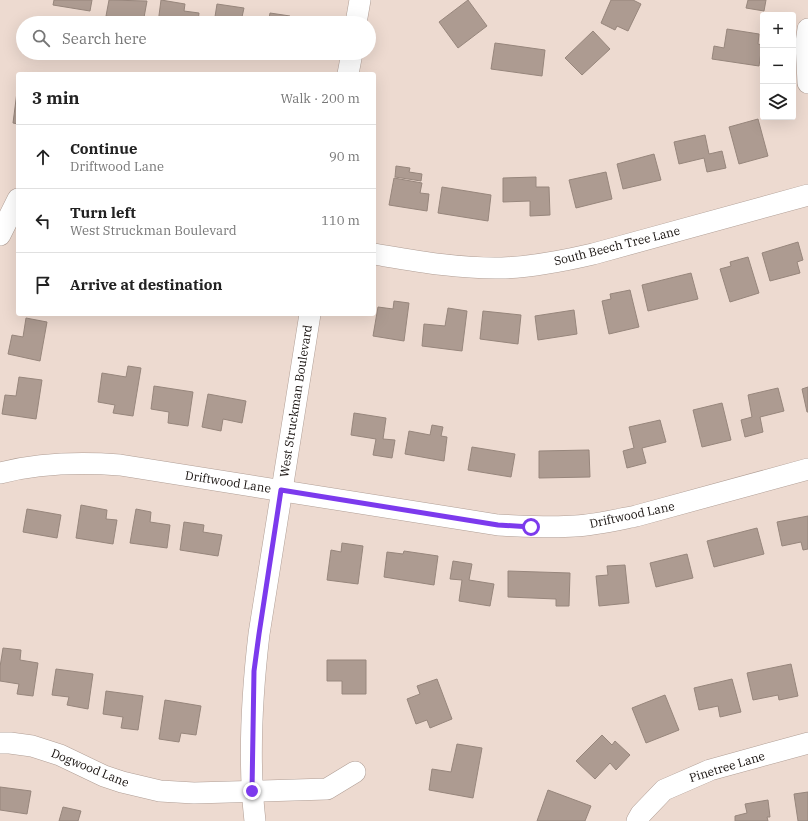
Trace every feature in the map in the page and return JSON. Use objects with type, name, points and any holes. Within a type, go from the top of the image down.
[{"type":"street","points":[[357,16],[360,0]]},
{"type":"street","points":[[808,29],[806,43],[808,83]]},
{"type":"street","points":[[348,72],[351,60]]},
{"type":"street","name":"South Beech Tree Lane","points":[[376,254],[436,264],[466,267],[520,267],[561,262],[808,195]]},
{"type":"street","points":[[0,235],[16,203]]},
{"type":"street","name":"West Struckman Boulevard","points":[[255,821],[252,791],[254,671],[281,490],[310,316]]},
{"type":"street","name":"Driftwood Lane","points":[[0,473],[36,466],[66,464],[97,463],[120,465],[498,525],[531,527],[576,526],[611,522],[808,469]]},
{"type":"street","name":"Dogwood Lane","points":[[0,743],[32,746],[60,755],[104,776],[160,791],[194,793],[327,789],[355,772]]},
{"type":"street","name":"Pinetree Lane","points":[[637,821],[641,814],[664,790],[683,781],[710,770],[808,743]]},
{"type":"building","points":[[54,0],[92,0],[90,11],[53,5]]},
{"type":"building","points":[[109,0],[147,1],[144,16],[106,16]]},
{"type":"building","points":[[161,0],[185,4],[184,11],[199,13],[199,16],[159,16]]},
{"type":"building","points":[[468,0],[487,26],[458,48],[439,22]]},
{"type":"building","points":[[611,0],[633,0],[641,4],[628,31],[617,26],[615,30],[601,23]]},
{"type":"building","points":[[748,0],[766,0],[764,11],[746,8]]},
{"type":"building","points":[[217,4],[244,8],[242,16],[215,16]]},
{"type":"building","points":[[270,13],[290,16],[269,16]]},
{"type":"building","points":[[727,29],[759,34],[759,66],[712,59],[714,46],[724,48]]},
{"type":"building","points":[[593,31],[610,49],[582,75],[565,58]]},
{"type":"building","points":[[495,43],[545,50],[542,76],[491,69]]},
{"type":"building","points":[[16,100],[16,124],[13,123]]},
{"type":"building","points":[[758,119],[768,156],[739,164],[729,127]]},
{"type":"building","points":[[705,135],[709,154],[722,151],[726,168],[707,172],[704,158],[679,164],[674,142]]},
{"type":"building","points":[[654,154],[661,180],[623,189],[617,164]]},
{"type":"building","points":[[396,166],[410,168],[409,172],[422,174],[421,181],[395,177]]},
{"type":"building","points":[[606,172],[612,199],[576,208],[569,180]]},
{"type":"building","points":[[536,177],[536,187],[549,187],[550,215],[530,216],[530,201],[503,202],[503,178]]},
{"type":"building","points":[[394,178],[422,183],[420,193],[429,194],[427,211],[389,205]]},
{"type":"building","points":[[442,187],[491,195],[488,221],[438,213]]},
{"type":"building","points":[[798,242],[803,260],[797,262],[800,273],[770,281],[762,253]]},
{"type":"building","points":[[748,257],[759,293],[730,302],[720,269],[731,266],[730,262]]},
{"type":"building","points":[[691,273],[698,299],[648,311],[642,285]]},
{"type":"building","points":[[630,290],[639,327],[609,334],[602,301],[611,299],[610,294]]},
{"type":"building","points":[[394,301],[409,303],[404,341],[373,336],[378,307],[393,309]]},
{"type":"building","points":[[448,308],[467,311],[462,351],[422,346],[424,324],[445,326]]},
{"type":"building","points":[[574,310],[577,334],[538,340],[535,316]]},
{"type":"building","points":[[483,311],[521,315],[518,344],[480,339]]},
{"type":"building","points":[[26,318],[47,322],[40,361],[8,354],[12,335],[23,337]]},
{"type":"building","points":[[128,366],[141,368],[133,416],[113,413],[115,405],[98,402],[102,373],[126,377]]},
{"type":"building","points":[[19,377],[42,380],[36,419],[2,414],[5,395],[16,396]]},
{"type":"building","points":[[154,386],[193,392],[188,426],[168,423],[169,412],[151,409]]},
{"type":"building","points":[[808,387],[808,412],[807,412],[802,389]]},
{"type":"building","points":[[778,388],[784,411],[760,417],[763,432],[745,437],[741,420],[752,417],[748,395]]},
{"type":"building","points":[[208,394],[246,401],[242,423],[223,419],[221,431],[202,427]]},
{"type":"building","points":[[722,403],[731,440],[702,447],[693,410]]},
{"type":"building","points":[[354,413],[386,418],[383,439],[395,440],[392,458],[373,455],[376,439],[351,435]]},
{"type":"building","points":[[660,420],[666,442],[642,448],[646,463],[627,468],[623,451],[634,448],[629,427]]},
{"type":"building","points":[[432,425],[443,427],[441,436],[447,437],[444,461],[405,454],[409,431],[430,435]]},
{"type":"building","points":[[472,447],[515,454],[511,477],[468,470]]},
{"type":"building","points":[[589,450],[590,477],[539,478],[539,451]]},
{"type":"building","points":[[81,505],[107,510],[106,519],[117,520],[113,544],[76,538]]},
{"type":"building","points":[[27,509],[61,515],[57,538],[23,532]]},
{"type":"building","points":[[136,509],[151,512],[150,522],[170,525],[167,548],[130,543]]},
{"type":"building","points":[[808,516],[808,549],[803,550],[801,542],[782,546],[777,522]]},
{"type":"building","points":[[184,522],[204,525],[203,532],[222,535],[218,556],[180,550]]},
{"type":"building","points":[[757,528],[764,554],[714,567],[707,541]]},
{"type":"building","points":[[342,543],[363,546],[358,584],[327,580],[331,550],[341,552]]},
{"type":"building","points":[[404,551],[438,556],[434,585],[384,577],[387,552],[403,554]]},
{"type":"building","points":[[687,554],[693,578],[656,587],[650,563]]},
{"type":"building","points":[[453,561],[472,564],[469,580],[494,584],[490,606],[459,601],[462,580],[450,579]]},
{"type":"building","points":[[625,565],[629,603],[599,606],[596,576],[608,575],[607,566]]},
{"type":"building","points":[[508,571],[570,573],[569,606],[556,606],[556,599],[508,597]]},
{"type":"building","points":[[3,648],[21,650],[20,660],[38,663],[33,696],[17,694],[19,684],[0,681],[0,667]]},
{"type":"building","points":[[327,660],[366,660],[366,694],[342,694],[342,681],[327,681]]},
{"type":"building","points":[[791,664],[798,696],[779,700],[778,695],[753,700],[747,673]]},
{"type":"building","points":[[56,669],[93,674],[88,709],[67,705],[69,697],[52,695]]},
{"type":"building","points":[[437,679],[452,719],[430,728],[427,720],[416,724],[407,699],[420,694],[417,686]]},
{"type":"building","points":[[732,679],[741,712],[720,717],[718,706],[699,710],[694,688]]},
{"type":"building","points":[[106,691],[143,696],[138,730],[121,728],[123,717],[103,714]]},
{"type":"building","points":[[665,695],[679,730],[646,743],[632,708]]},
{"type":"building","points":[[165,700],[201,706],[196,735],[181,733],[179,742],[159,739]]},
{"type":"building","points":[[602,735],[612,745],[615,741],[630,755],[616,770],[610,763],[595,779],[576,761]]},
{"type":"building","points":[[457,744],[482,748],[473,798],[429,790],[432,769],[451,772]]},
{"type":"building","points":[[0,787],[31,791],[27,814],[0,810]]},
{"type":"building","points":[[548,790],[591,806],[585,821],[537,821]]},
{"type":"building","points":[[808,792],[808,821],[798,821],[794,794]]},
{"type":"building","points":[[768,800],[770,817],[767,817],[768,821],[735,821],[735,816],[747,813],[745,804]]},
{"type":"building","points":[[63,807],[81,811],[78,821],[59,821]]},
{"type":"route","points":[[252,791],[254,671],[281,490],[498,525],[531,527]]}]
